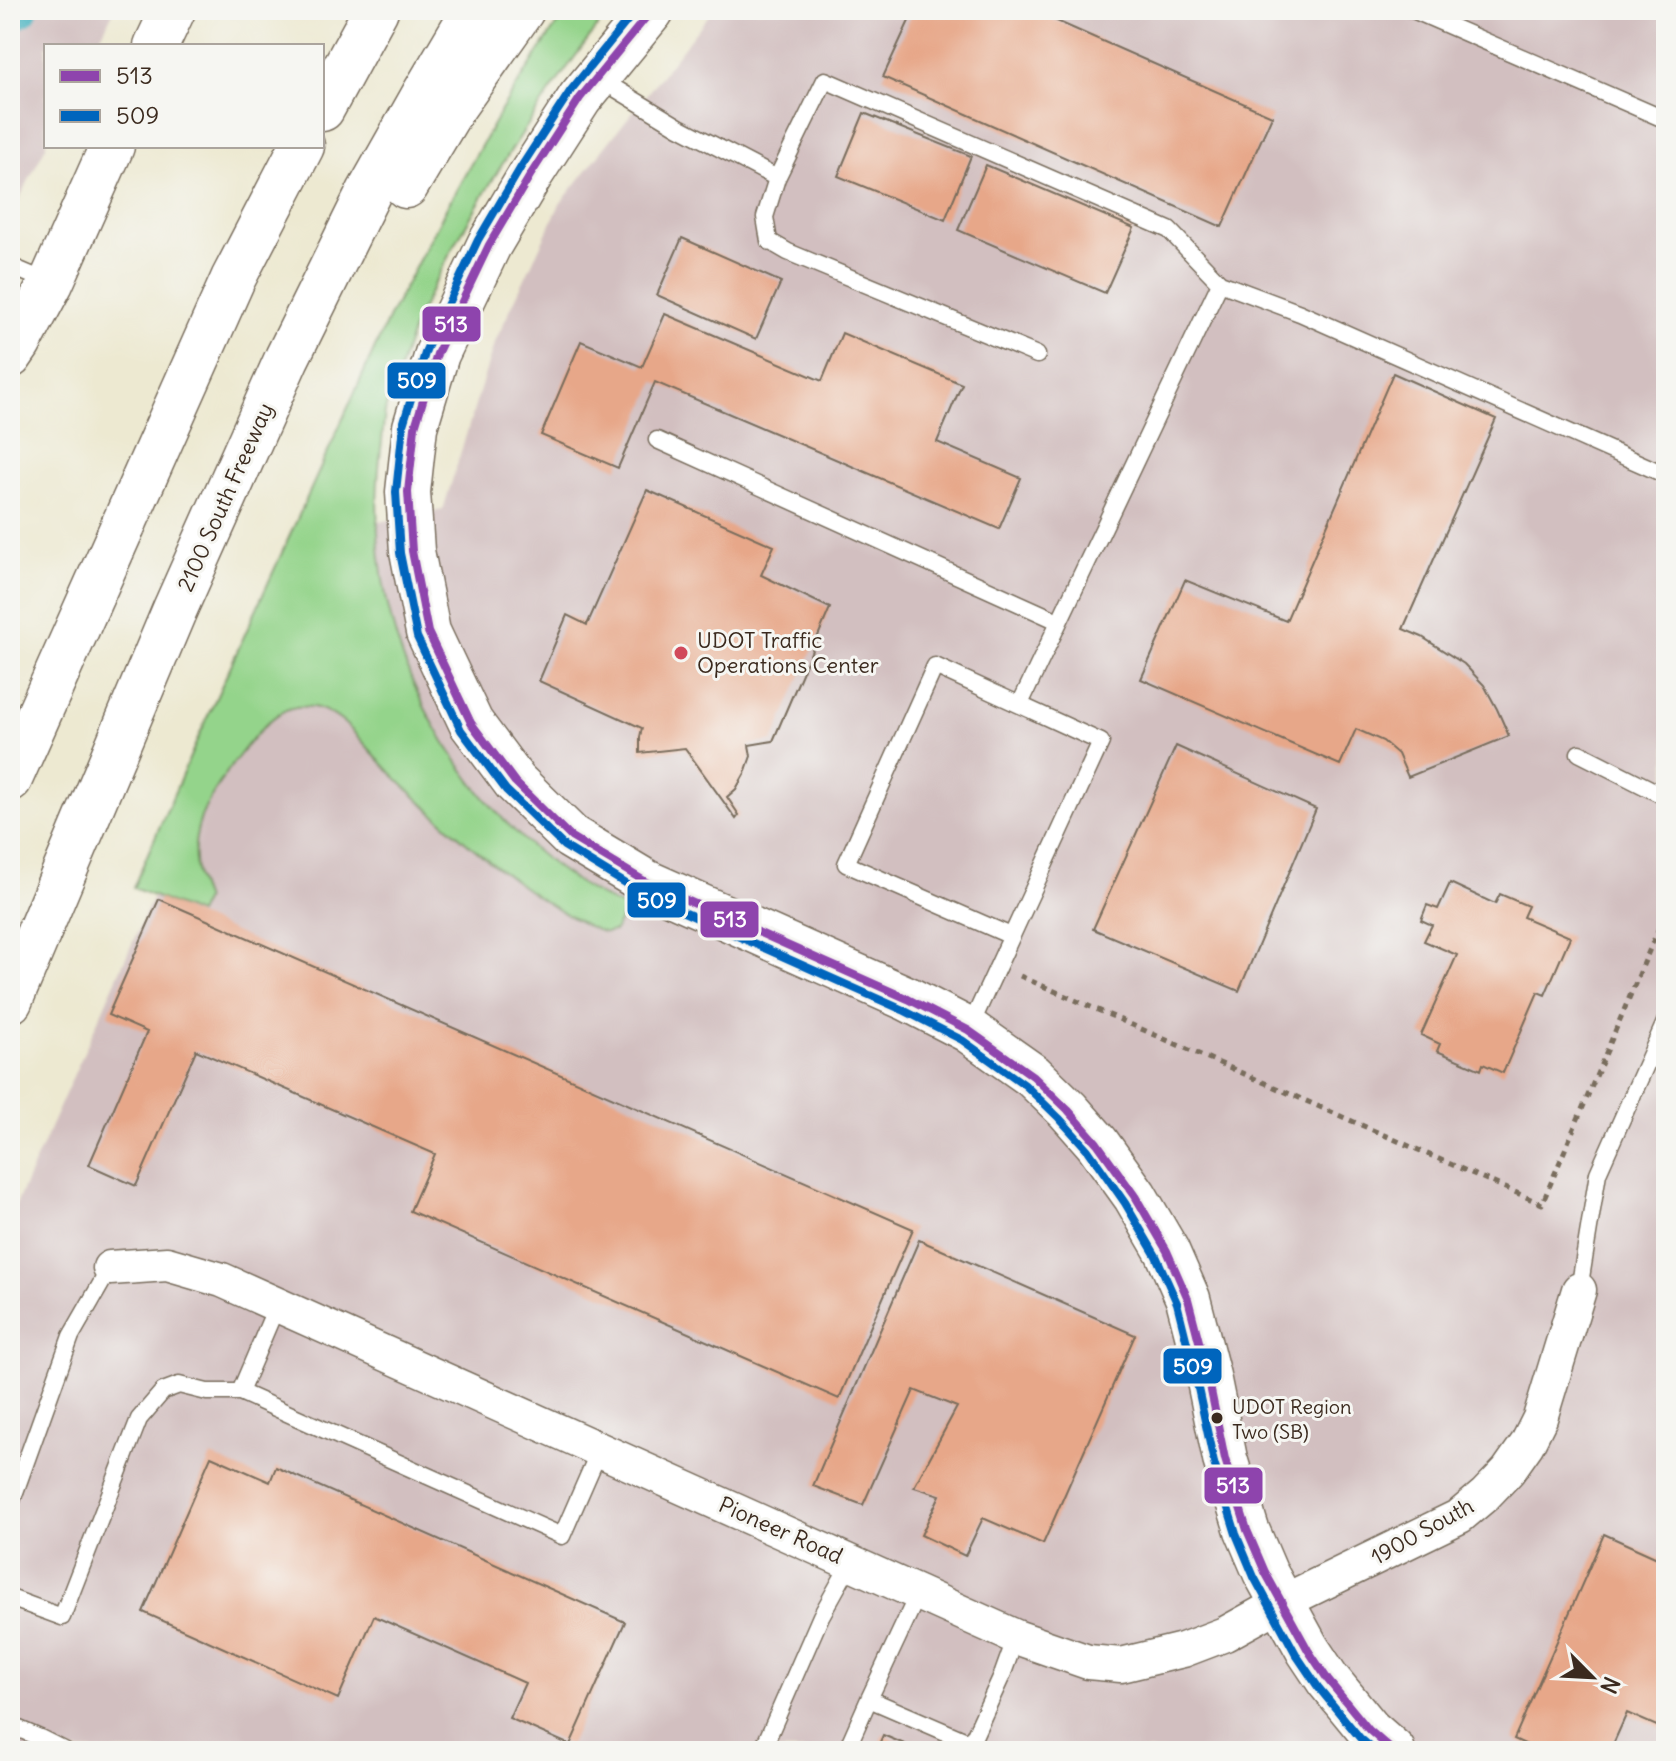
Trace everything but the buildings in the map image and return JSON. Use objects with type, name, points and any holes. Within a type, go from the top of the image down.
[{"type":"main road","points":[[157,44],[173,10]]},
{"type":"main road","points":[[324,105],[376,10]]},
{"type":"main road","name":"2100 South Freeway","points":[[10,1001],[175,609],[287,358],[383,167],[474,10]]},
{"type":"main road","points":[[175,609],[243,474],[367,249],[452,109],[522,10]]},
{"type":"main road","points":[[652,10],[572,111],[489,245],[437,354],[415,427],[408,492],[412,551],[428,632],[471,723],[515,782],[571,837],[646,882],[908,999],[968,1030],[1033,1076],[1097,1143],[1135,1196],[1167,1251],[1188,1299],[1225,1459],[1247,1530],[1281,1603],[1328,1680],[1369,1730],[1393,1751]]},
{"type":"main road","points":[[10,356],[51,283],[111,148]]},
{"type":"main road","points":[[10,779],[233,279],[301,148]]},
{"type":"street","name":"Pioneer Road","points":[[110,1268],[167,1264],[222,1280],[1016,1637],[1088,1662],[1121,1665],[1183,1650],[1225,1634],[1281,1603]]},
{"type":"street","name":"1900 South","points":[[1281,1603],[1460,1516],[1508,1471],[1540,1418],[1579,1290]]},
{"type":"lane","points":[[1413,10],[1666,120]]},
{"type":"lane","points":[[597,77],[679,127],[777,178]]},
{"type":"lane","points":[[1037,355],[788,252],[769,241],[765,217],[777,178],[825,80],[1169,230],[1220,283],[1300,313],[1666,475]]},
{"type":"lane","points":[[10,266],[51,283]]},
{"type":"lane","points":[[1020,704],[1220,283]]},
{"type":"lane","points":[[657,440],[1058,621]]},
{"type":"lane","points":[[968,1030],[1101,742],[935,666],[846,864],[1011,936]]},
{"type":"lane","points":[[1579,753],[1666,797]]},
{"type":"lane","points":[[1579,1290],[1598,1173],[1666,1020]]},
{"type":"lane","points":[[10,1506],[71,1336],[110,1268]]},
{"type":"lane","points":[[240,1392],[277,1305]]},
{"type":"lane","points":[[10,1598],[62,1617],[139,1419],[163,1391],[179,1385],[207,1392],[240,1392],[562,1536],[600,1449]]},
{"type":"lane","points":[[762,1751],[821,1616],[851,1562]]},
{"type":"lane","points":[[846,1751],[919,1592]]},
{"type":"lane","points":[[869,1699],[971,1743],[1016,1637]]},
{"type":"lane","points":[[10,1725],[37,1744],[66,1751]]},
{"type":"path","points":[[1020,976],[1542,1204],[1660,925]]},
{"type":"shaded area","points":[[10,10],[114,10],[97,44],[44,44],[45,148],[10,218]]},
{"type":"shaded area","points":[[713,10],[1666,10],[1666,1751],[10,1751],[10,1218],[147,910],[331,531],[443,510],[494,344],[560,204]]},
{"type":"green space","points":[[566,10],[610,10],[501,166],[422,309],[386,407],[378,488],[378,526],[387,602],[397,639],[410,675],[445,743],[481,794],[523,839],[571,878],[625,908],[615,931],[603,932],[582,923],[505,873],[429,809],[344,723],[312,707],[289,709],[272,719],[240,754],[206,806],[195,841],[197,877],[205,900],[198,914],[133,888],[389,317],[500,112]]},
{"type":"waterway","points":[[10,15],[21,10]]},
{"type":"transit line","name":"509","points":[[636,10],[571,90],[521,167],[478,240],[426,350],[403,425],[396,492],[400,553],[417,637],[461,730],[506,790],[564,846],[641,893],[903,1010],[962,1040],[1025,1085],[1088,1150],[1125,1203],[1156,1256],[1177,1303],[1214,1463],[1236,1534],[1254,1577],[1297,1656],[1318,1687],[1360,1738],[1375,1751]]},
{"type":"transit line","name":"513","points":[[652,10],[580,98],[531,174],[489,245],[437,354],[415,427],[408,492],[412,551],[428,632],[471,723],[515,782],[571,837],[646,882],[908,999],[968,1030],[1033,1076],[1097,1143],[1135,1196],[1167,1251],[1188,1299],[1225,1459],[1247,1530],[1265,1572],[1328,1680],[1369,1730],[1393,1751]]},
{"type":"place","name":"UDOT Traffic Operations Center","points":[[681,653]]},
{"type":"place","name":"UDOT Region Two (SB)","points":[[1217,1418]]}]
